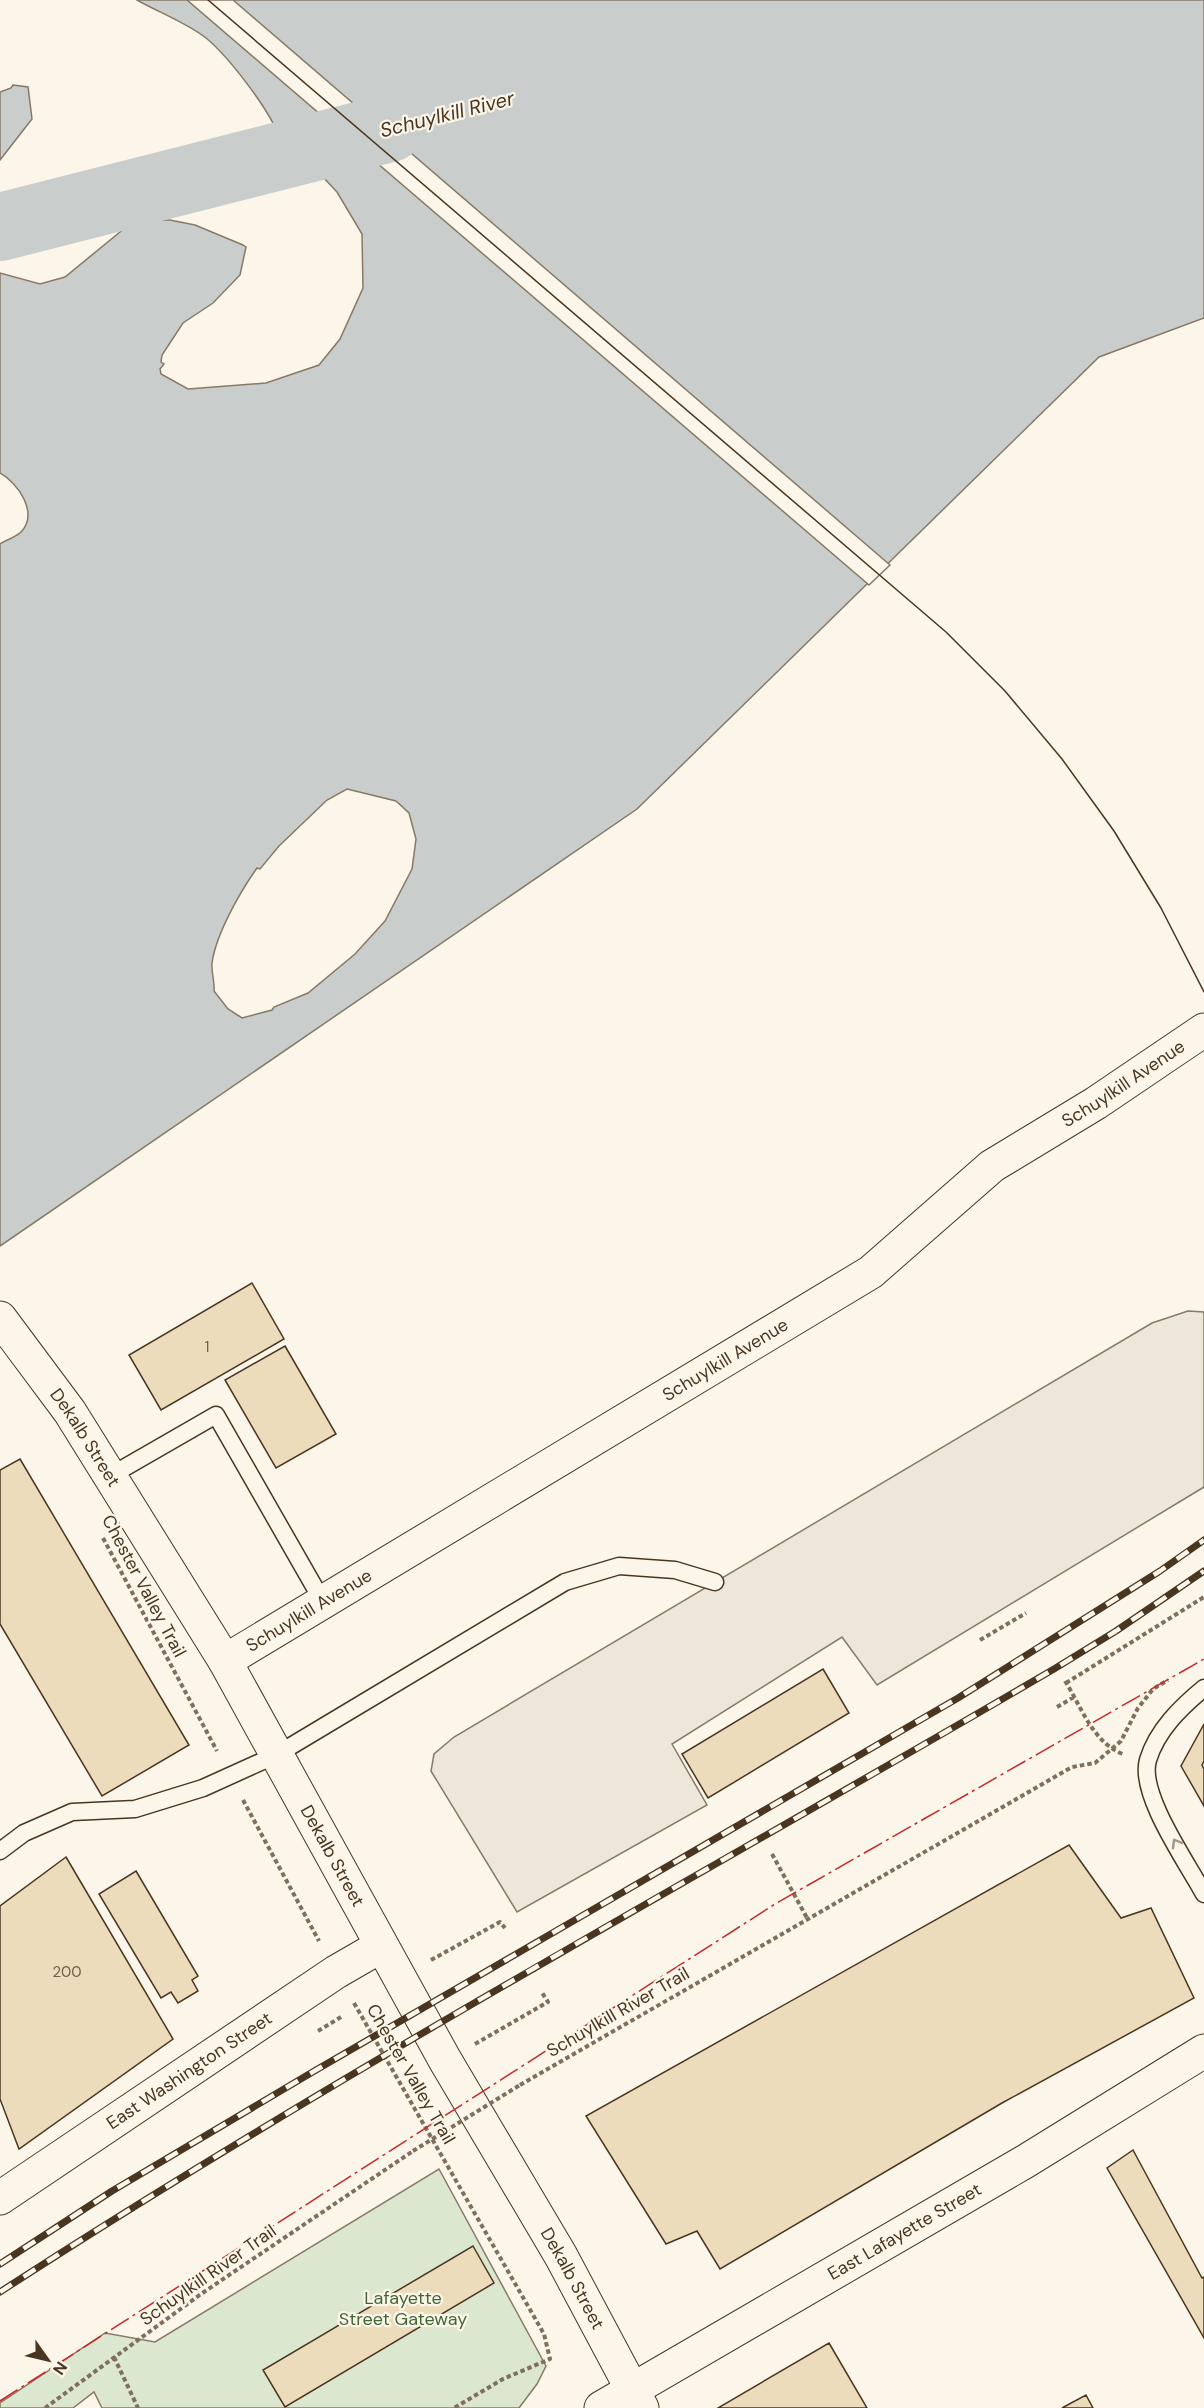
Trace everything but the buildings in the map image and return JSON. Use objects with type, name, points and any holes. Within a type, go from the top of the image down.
[{"type":"main road","name":"Schuylkill Avenue","points":[[225,1661],[871,1272],[992,1166],[1096,1103],[1204,1030]]},
{"type":"main road","name":"Dekalb Street","points":[[0,1318],[70,1412],[225,1661],[445,2060],[561,2256],[637,2399]]},
{"type":"main road","name":"East Washington Street","points":[[0,2198],[336,1972],[381,1946]]},
{"type":"main road","name":"East Lafayette Street","points":[[601,2408],[637,2399],[1204,2051]]},
{"type":"lane","points":[[110,1476],[216,1415],[323,1602]]},
{"type":"lane","points":[[0,1851],[24,1833],[72,1812],[135,1809],[203,1788],[276,1755],[565,1582],[619,1566],[675,1570],[715,1582]]},
{"type":"lane","points":[[1204,1688],[1168,1723],[1147,1762],[1149,1785],[1155,1806],[1204,1894]]},
{"type":"path","name":"Chester Valley Trail","points":[[98,1528],[215,1749]]},
{"type":"path","points":[[1099,1738],[1066,1682],[1204,1597]]},
{"type":"path","points":[[980,1640],[1026,1613]]},
{"type":"path","name":"Schuylkill River Trail","points":[[45,2408],[201,2294],[413,2151],[520,2085],[1072,1767],[1095,1763],[1121,1741],[1138,1708],[1153,1689],[1170,1678]]},
{"type":"path","points":[[1057,1707],[1075,1697]]},
{"type":"path","name":"Chester Valley Trail","points":[[245,1804],[336,1972],[544,2334],[550,2359],[503,2379],[454,2408]]},
{"type":"path","points":[[772,1854],[807,1918]]},
{"type":"path","points":[[452,1949],[500,1922],[506,1928]]},
{"type":"path","points":[[496,2033],[548,2002],[541,1991]]},
{"type":"path","points":[[114,2357],[138,2408]]},
{"type":"green space","name":"Lafayette Street Gateway","points":[[439,2169],[546,2366],[537,2384],[519,2408],[102,2408],[94,2392],[73,2408],[0,2408],[0,2403],[105,2333],[155,2342]]},
{"type":"shaded area","points":[[1188,1311],[1204,1312],[1204,1487],[877,1685],[842,1637],[672,1744],[707,1805],[517,1912],[431,1771],[434,1754],[454,1737],[1152,1323]]},
{"type":"water","points":[[137,0],[1204,0],[1204,318],[1099,357],[637,809],[0,1246],[0,544],[21,532],[28,516],[24,499],[19,491],[0,473],[0,273],[40,284],[65,277],[131,223],[138,224],[145,220],[170,220],[195,225],[243,245],[246,247],[240,275],[213,303],[183,323],[162,355],[161,362],[164,364],[160,369],[161,374],[188,389],[266,383],[319,365],[340,339],[363,288],[362,234],[337,192],[274,125],[261,103],[215,46],[190,27]],"holes":[[[347,789],[396,801],[409,813],[416,839],[412,869],[385,921],[355,954],[308,993],[274,1007],[272,1010],[242,1018],[228,1009],[214,991],[212,970],[214,952],[236,901],[257,868],[260,869],[279,846],[327,800]]]},
{"type":"water","points":[[13,85],[28,87],[32,119],[0,160],[0,92]]},
{"type":"pier","points":[[187,0],[233,0],[890,565],[869,585]]},
{"type":"waterway","name":"Schuylkill River","points":[[0,227],[390,128]]},
{"type":"tram line","points":[[208,0],[946,632],[1005,691],[1062,759],[1114,831],[1161,908],[1204,992]]},
{"type":"railway","points":[[0,2264],[112,2191],[316,2070],[958,1698],[1160,1571],[1204,1540]]},
{"type":"railway","points":[[0,2292],[259,2130],[523,1974],[1054,1669],[1116,1631],[1204,1571]]},
{"type":"power","points":[[0,2401],[775,1904],[1204,1659]]}]
